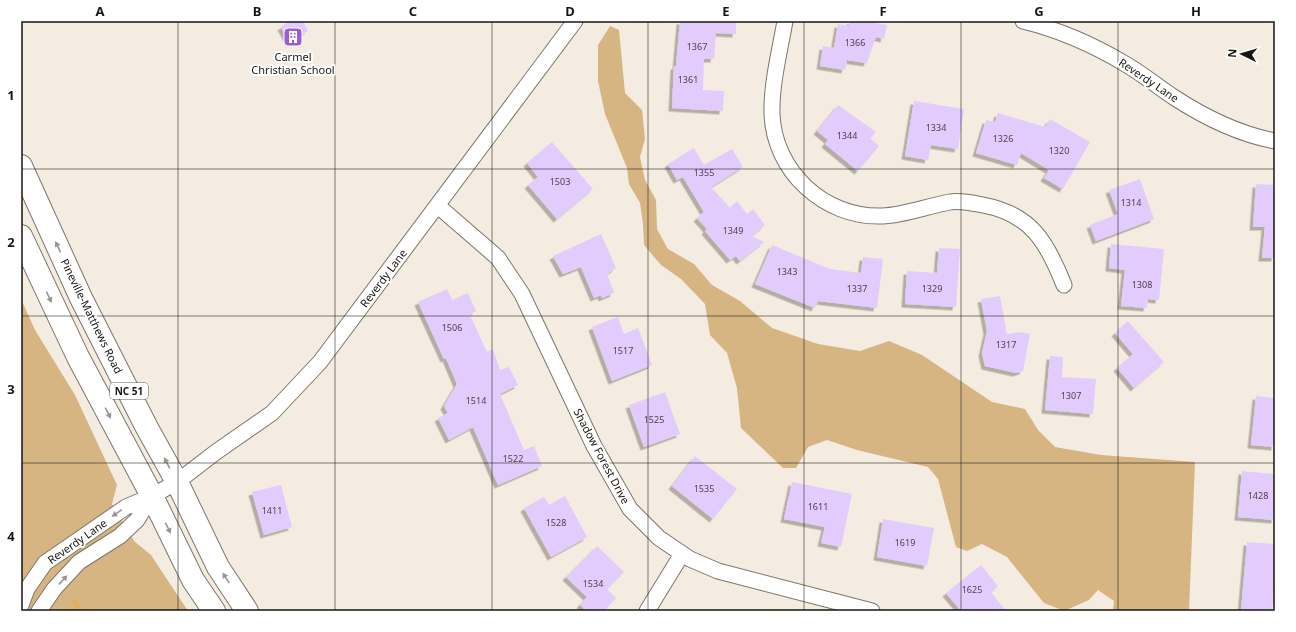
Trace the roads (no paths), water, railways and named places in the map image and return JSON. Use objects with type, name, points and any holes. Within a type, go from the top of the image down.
[{"type":"main road","name":"Pineville-Matthews Road","points":[[21,166],[81,298],[146,426],[177,482],[218,567],[247,611]]},
{"type":"main road","name":"NC 51","points":[[21,236],[78,357],[152,496],[193,580],[214,611]]},
{"type":"street","name":"Reverdy Lane","points":[[21,605],[27,589],[45,563],[126,507],[152,496],[177,482],[216,452],[272,413],[320,362],[438,206],[532,77],[576,21]]},
{"type":"street","points":[[785,21],[773,92],[772,116],[776,138],[781,152],[787,164],[803,185],[821,199],[836,207],[866,215],[900,214],[951,201],[986,205],[1016,215],[1031,228],[1046,248],[1064,285]]},
{"type":"street","name":"Reverdy Lane","points":[[1023,21],[1062,32],[1099,48],[1128,65],[1175,98],[1210,119],[1246,134],[1275,141]]},
{"type":"street","name":"Shadow Forest Drive","points":[[438,206],[498,258],[522,294],[594,446],[630,509],[659,538],[682,554],[718,571],[872,611]]},
{"type":"street","name":"Reverdy Lane","points":[[40,611],[54,589],[79,562],[120,536],[137,520],[152,496]]},
{"type":"street","points":[[647,611],[682,554]]},
{"type":"waterway","points":[[74,602],[81,611]]},
{"type":"place","name":"Carmel Christian School","points":[[293,37]]}]
